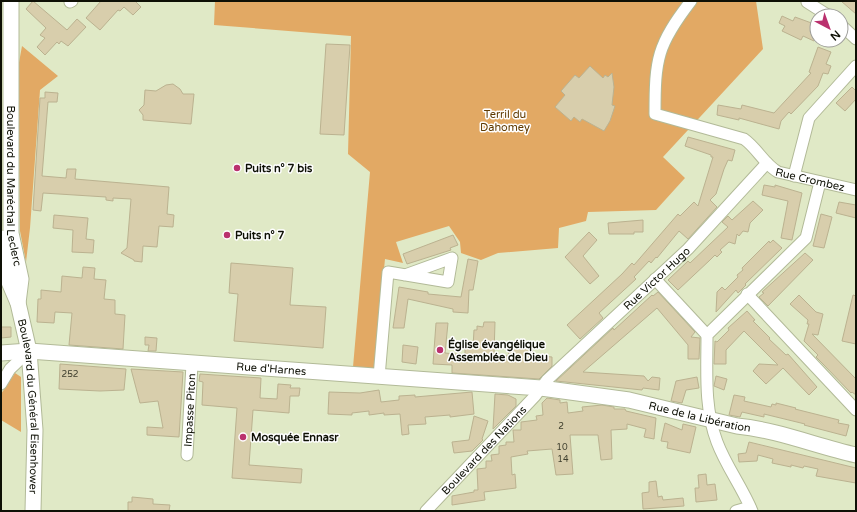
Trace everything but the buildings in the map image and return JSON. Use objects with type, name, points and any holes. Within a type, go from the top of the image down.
[{"type":"main road","name":"Boulevard du Maréchal Leclerc","points":[[11,1],[11,233],[20,279],[18,303]]},
{"type":"main road","name":"Boulevard du Maréchal Leclerc","points":[[1,238],[9,282],[18,303]]},
{"type":"main road","name":"Boulevard du Général Eisenhower","points":[[18,303],[29,351],[35,430],[33,511]]},
{"type":"main road","name":"Rue d'Harnes","points":[[1,353],[29,351],[192,364],[541,388]]},
{"type":"main road","name":"Rue de la Libération","points":[[541,388],[629,400],[711,420],[753,427],[813,442],[828,449],[856,455]]},
{"type":"street","name":"Rue Crombez","points":[[691,1],[674,23],[661,47],[657,64],[655,85],[655,114],[744,139],[751,144],[767,163],[778,172],[856,190]]},
{"type":"street","points":[[807,2],[816,8]]},
{"type":"street","points":[[794,176],[809,118],[856,66]]},
{"type":"street","name":"Rue Victor Hugo","points":[[541,388],[703,234],[767,163]]},
{"type":"street","points":[[706,335],[806,238],[820,182]]},
{"type":"street","points":[[379,377],[388,272],[405,275]]},
{"type":"street","points":[[655,279],[706,335],[707,392],[711,420],[717,443],[751,509],[736,511]]},
{"type":"street","points":[[747,294],[856,410]]},
{"type":"street","points":[[1,384],[10,369],[29,351]]},
{"type":"street","name":"Impasse Piton","points":[[188,455],[192,364]]},
{"type":"street","name":"Boulevard des Nations","points":[[426,511],[541,388]]},
{"type":"green space","name":"Terril du Dahomey","points":[[215,1],[756,1],[763,49],[663,157],[685,178],[656,210],[588,212],[586,221],[559,228],[558,248],[498,253],[481,260],[461,253],[460,242],[449,226],[396,242],[403,263],[385,259],[374,370],[353,367],[370,172],[348,154],[351,36],[214,25]]},
{"type":"green space","points":[[22,46],[58,76],[40,90],[30,228],[26,262],[20,231],[18,68]]},
{"type":"green space","points":[[15,373],[21,377],[21,432],[1,420],[1,394]]},
{"type":"place","name":"Puits n° 7 bis","points":[[237,168]]},
{"type":"place","name":"Puits n° 7","points":[[227,235]]},
{"type":"place","name":"Église évangélique Assemblée de Dieu","points":[[440,350]]},
{"type":"place","name":"Mosquée Ennasr","points":[[243,437]]}]
